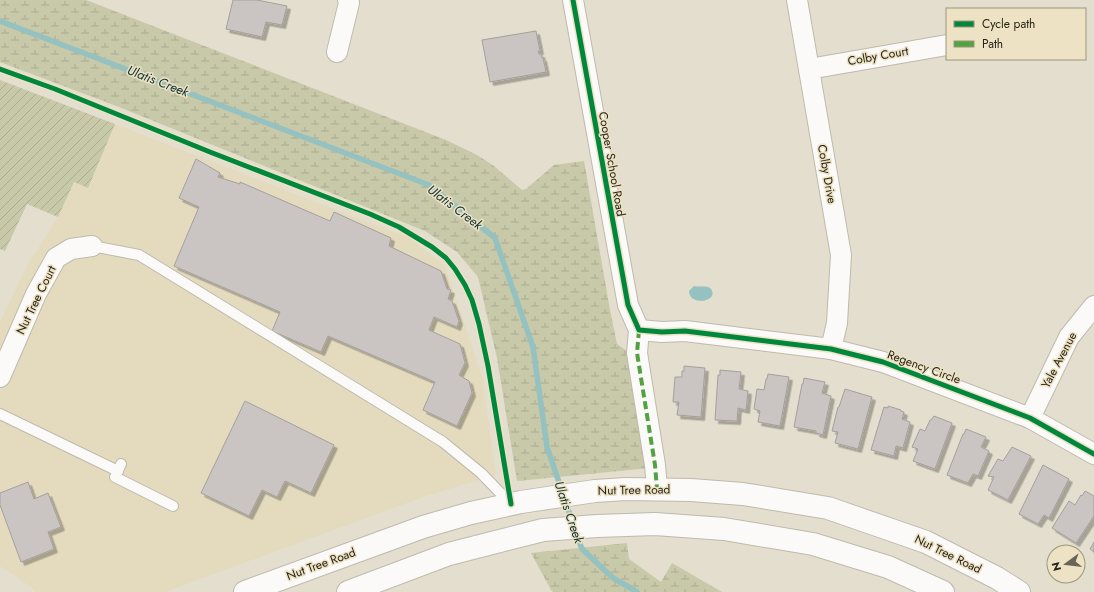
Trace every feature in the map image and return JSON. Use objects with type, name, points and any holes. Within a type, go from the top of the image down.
[{"type":"main road","name":"Nut Tree Road","points":[[245,592],[423,527],[472,513],[516,503],[595,491],[626,489],[691,490],[743,494],[828,508],[926,542],[997,578],[1019,592]]},
{"type":"main road","points":[[348,592],[449,554],[543,530],[655,524],[724,530],[813,544],[888,567],[943,592]]},
{"type":"street","points":[[337,52],[349,3],[348,0]]},
{"type":"street","name":"Cooper School Road","points":[[573,0],[628,305],[639,330],[637,353],[655,465],[657,489]]},
{"type":"street","name":"Colby Drive","points":[[797,0],[842,255],[837,323],[831,349]]},
{"type":"street","name":"Colby Court","points":[[809,69],[946,45]]},
{"type":"street","name":"Nut Tree Court","points":[[0,377],[36,294],[56,258],[71,249],[92,246]]},
{"type":"street","name":"Yale Avenue","points":[[1030,418],[1069,337],[1094,306]]},
{"type":"street","name":"Regency Circle","points":[[639,330],[662,332],[685,331],[831,349],[882,362],[1030,418],[1094,454]]},
{"type":"lane","points":[[92,246],[140,255],[443,442],[482,473],[516,503]]},
{"type":"lane","points":[[0,414],[119,468],[115,477],[173,506]]},
{"type":"shaded area","points":[[115,124],[409,238],[445,266],[482,377],[496,475],[429,495],[165,592],[36,592],[0,566],[0,322],[28,264],[58,217],[74,182],[89,187]]},
{"type":"green space","points":[[0,0],[86,0],[446,140],[477,155],[494,166],[522,190],[526,189],[554,165],[584,161],[617,344],[630,353],[650,468],[517,481],[497,358],[478,277],[457,252],[425,231],[119,107],[0,62]]},
{"type":"green space","points":[[0,80],[115,124],[88,188],[74,182],[58,217],[27,204],[5,251],[0,249]]},
{"type":"green space","points":[[627,543],[629,559],[661,582],[672,563],[722,592],[553,592],[531,553]]},
{"type":"water","points":[[694,286],[710,288],[712,290],[711,298],[702,301],[693,299],[690,296],[689,291]]},
{"type":"building","points":[[233,0],[257,0],[287,6],[282,25],[266,22],[262,37],[226,29]]},
{"type":"building","points":[[536,31],[540,51],[538,51],[543,58],[546,72],[490,82],[482,40]]},
{"type":"building","points":[[196,159],[220,173],[218,177],[240,184],[240,182],[330,221],[334,212],[391,238],[389,246],[441,271],[447,289],[451,290],[448,299],[452,301],[459,321],[457,327],[434,317],[429,330],[460,344],[465,363],[459,375],[469,381],[472,393],[457,426],[423,410],[435,382],[328,336],[321,352],[272,331],[280,312],[174,266],[199,207],[179,198]]},
{"type":"building","points":[[684,366],[705,368],[701,417],[677,415],[679,402],[673,402],[675,377],[682,377]]},
{"type":"building","points":[[720,370],[741,372],[739,389],[748,391],[746,410],[738,408],[737,421],[715,420],[718,375],[720,375]]},
{"type":"building","points":[[768,374],[789,377],[780,426],[758,422],[760,411],[754,409],[757,389],[764,390]]},
{"type":"building","points":[[804,378],[825,382],[822,393],[831,396],[823,435],[816,433],[816,431],[794,427]]},
{"type":"building","points":[[845,389],[872,397],[858,449],[835,443],[838,432],[832,431],[838,407]]},
{"type":"building","points":[[245,401],[334,445],[311,493],[285,481],[277,497],[262,490],[249,516],[201,493]]},
{"type":"building","points":[[888,406],[904,412],[902,419],[910,422],[903,448],[896,446],[894,456],[871,450],[884,407],[888,408]]},
{"type":"building","points":[[934,416],[952,423],[935,469],[913,461],[918,449],[912,447],[920,429],[925,431],[930,420]]},
{"type":"building","points":[[966,429],[986,437],[981,447],[989,451],[978,476],[973,474],[968,483],[947,475]]},
{"type":"building","points":[[1012,447],[1031,456],[1008,500],[988,490],[994,477],[988,476],[998,459],[1003,461]]},
{"type":"building","points":[[1043,465],[1069,479],[1049,518],[1044,515],[1038,524],[1019,514]]},
{"type":"building","points":[[28,482],[34,499],[48,493],[61,527],[48,532],[54,549],[21,562],[0,505],[0,493]]},
{"type":"building","points":[[1085,491],[1094,496],[1094,516],[1076,543],[1052,528],[1069,501],[1075,505]]},
{"type":"building","points":[[1094,542],[1094,552],[1090,549]]},
{"type":"waterway","name":"Ulatis Creek","points":[[0,21],[429,185],[495,238],[533,347],[547,447],[562,491]]},
{"type":"waterway","name":"Ulatis Creek","points":[[565,501],[573,523]]},
{"type":"waterway","name":"Ulatis Creek","points":[[576,533],[582,549],[613,578],[637,592]]},
{"type":"marked path","points":[[639,330],[637,353],[655,465],[657,489]]},
{"type":"cycle path","points":[[573,0],[628,305],[639,330],[662,332],[685,331],[831,349],[883,362],[1030,418],[1094,454]]},
{"type":"cycle path","points":[[0,69],[55,89],[210,152],[370,214],[399,227],[432,247],[446,258],[465,285],[472,300],[479,324],[488,366],[511,504]]}]
